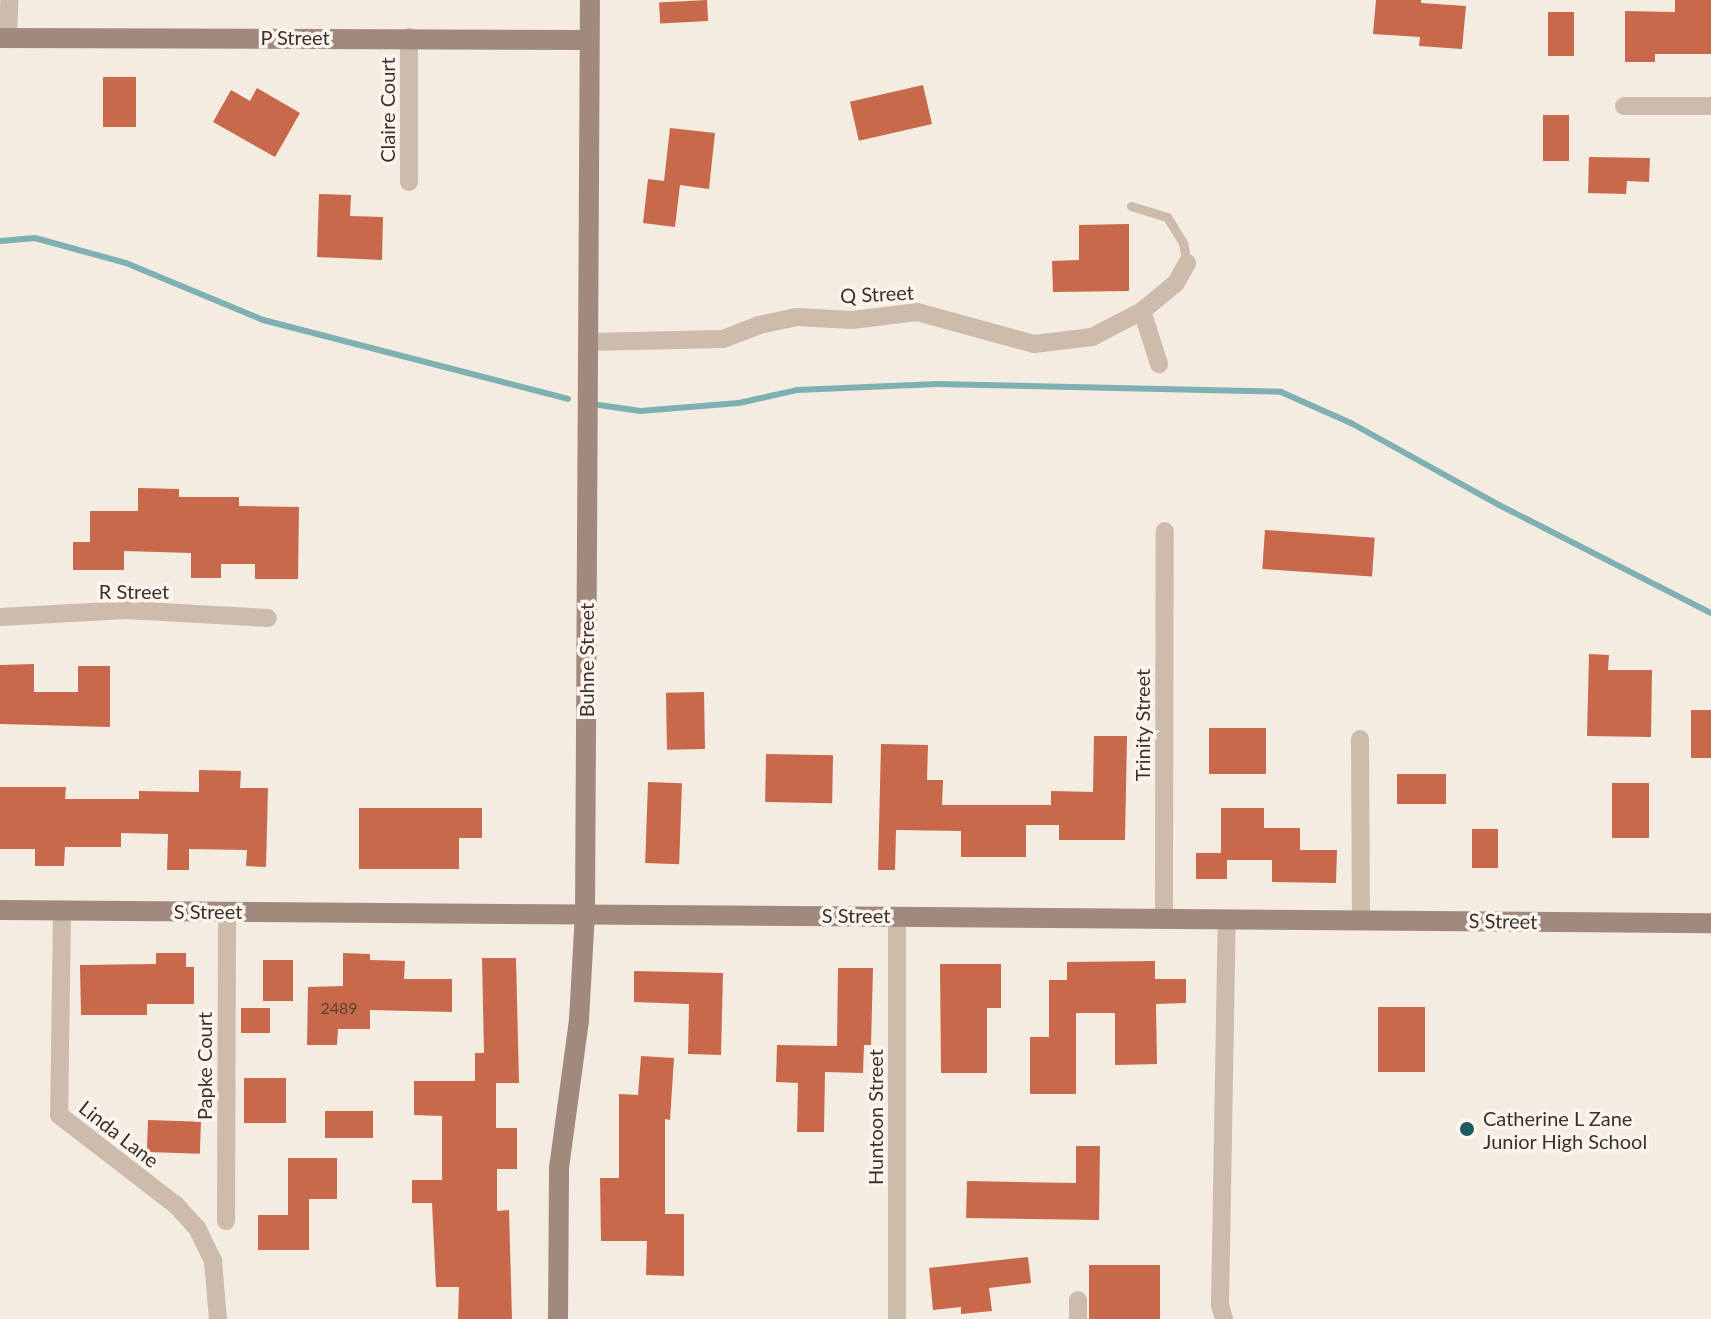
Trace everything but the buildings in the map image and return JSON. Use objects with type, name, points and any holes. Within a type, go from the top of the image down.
[{"type":"street","points":[[4,38],[9,0]]},
{"type":"street","name":"Buhne Street","points":[[558,1319],[559,1168],[579,1020],[585,914],[590,0]]},
{"type":"street","name":"Claire Court","points":[[409,37],[409,182]]},
{"type":"street","name":"P Street","points":[[4,38],[589,40]]},
{"type":"street","points":[[1624,106],[1711,106]]},
{"type":"street","name":"Q Street","points":[[588,342],[723,339],[759,325],[796,317],[852,320],[917,312],[1034,344],[1092,337],[1142,311],[1176,283],[1187,263]]},
{"type":"street","points":[[1142,311],[1159,364]]},
{"type":"street","name":"Trinity Street","points":[[1164,918],[1165,531]]},
{"type":"street","name":"R Street","points":[[0,617],[126,610],[268,618]]},
{"type":"street","points":[[1360,739],[1361,919]]},
{"type":"street","name":"S Street","points":[[0,910],[1711,923]]},
{"type":"street","name":"Linda Lane","points":[[62,910],[59,1115],[176,1205],[197,1228],[213,1261],[218,1319]]},
{"type":"street","name":"Papke Court","points":[[226,1221],[227,911]]},
{"type":"street","name":"Huntoon Street","points":[[897,916],[897,1319]]},
{"type":"street","points":[[1224,1319],[1220,1305],[1227,919]]},
{"type":"lane","points":[[1131,206],[1167,217],[1183,243],[1187,263]]},
{"type":"waterway","points":[[0,241],[35,238],[126,263],[263,320],[568,399]]},
{"type":"waterway","points":[[592,404],[640,411],[739,403],[797,390],[937,384],[1281,392],[1351,423],[1499,505],[1711,613]]},
{"type":"place","name":"Catherine L Zane Junior High School","points":[[1467,1129]]}]
